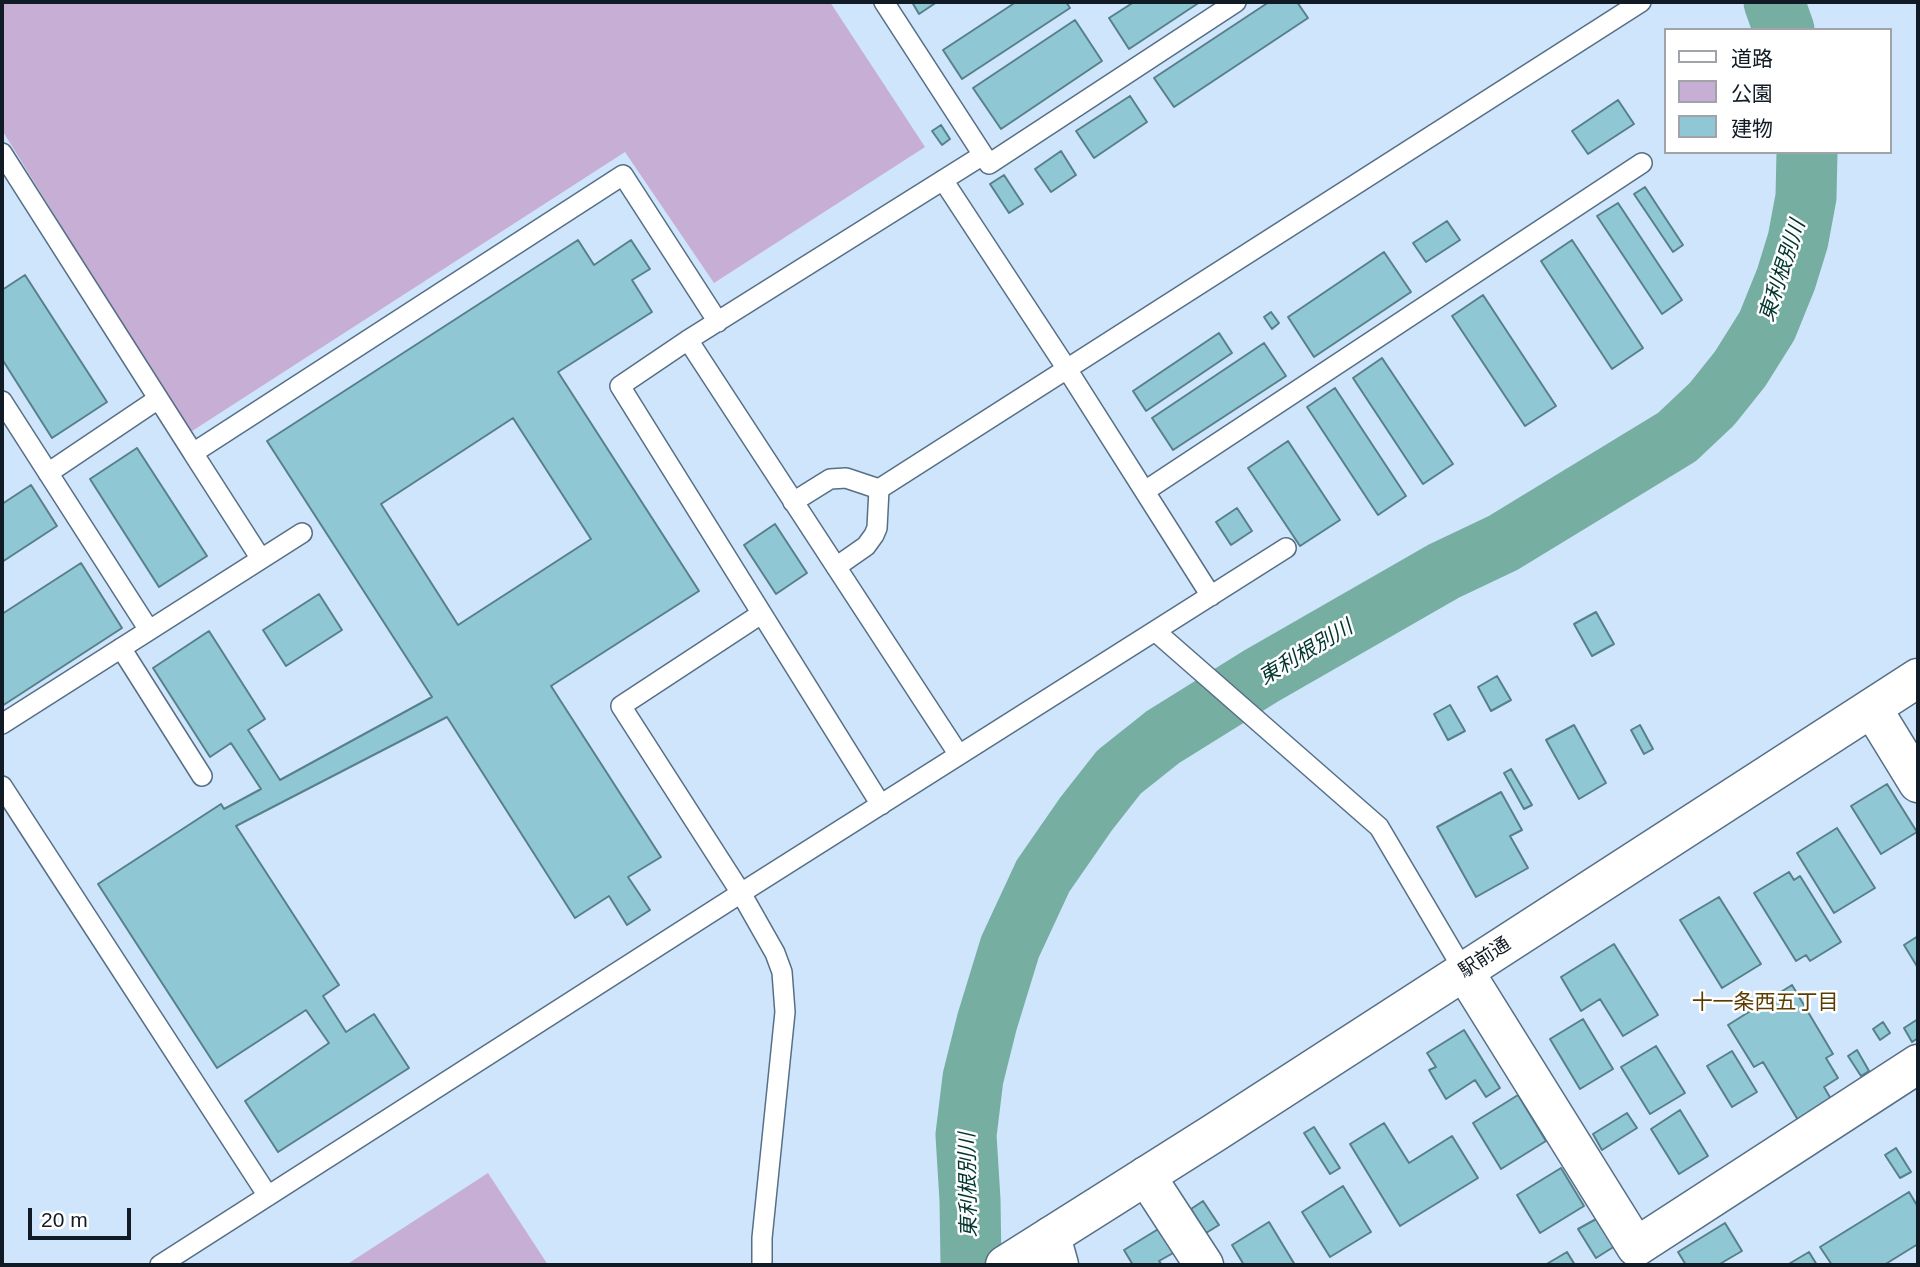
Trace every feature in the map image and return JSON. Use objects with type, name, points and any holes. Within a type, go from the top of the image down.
[{"type":"street","name":"駅前通","points":[[1038,1253],[1146,1176],[1918,678]]},
{"type":"street","points":[[1872,708],[1918,783]]},
{"type":"street","points":[[1464,971],[1642,1256],[1918,1063]]},
{"type":"street","points":[[1146,1176],[1204,1265]]},
{"type":"lane","points":[[884,2],[989,164],[1236,2]]},
{"type":"lane","points":[[879,489],[1640,2]]},
{"type":"lane","points":[[2,152],[261,559]]},
{"type":"lane","points":[[881,805],[620,386],[688,340],[983,155]]},
{"type":"lane","points":[[1144,491],[1642,163]]},
{"type":"lane","points":[[193,453],[623,175],[718,322]]},
{"type":"lane","points":[[943,180],[1211,596]]},
{"type":"lane","points":[[688,340],[959,755]]},
{"type":"lane","points":[[48,473],[159,399]]},
{"type":"lane","points":[[2,401],[149,630]]},
{"type":"lane","points":[[793,502],[830,479],[846,478],[879,489]]},
{"type":"lane","points":[[836,567],[866,546],[874,535],[877,528],[879,489]]},
{"type":"lane","points":[[2,724],[302,533]]},
{"type":"lane","points":[[160,1265],[1286,548]]},
{"type":"lane","points":[[761,614],[621,706],[741,893],[775,953],[782,972],[785,1012],[762,1238],[762,1265]]},
{"type":"lane","points":[[1154,631],[1379,827],[1464,971]]},
{"type":"lane","points":[[121,648],[202,776]]},
{"type":"lane","points":[[2,786],[268,1196]]},
{"type":"green space","points":[[2,2],[830,2],[925,147],[714,283],[625,152],[189,433],[2,130]]},
{"type":"green space","points":[[488,1173],[548,1265],[346,1265]]},
{"type":"building","points":[[912,2],[937,2],[919,14]]},
{"type":"building","points":[[1016,2],[1066,2],[1070,8],[962,79],[943,50]]},
{"type":"building","points":[[1134,2],[1200,2],[1129,49],[1109,18]]},
{"type":"building","points":[[1269,2],[1297,2],[1308,18],[1174,107],[1154,78]]},
{"type":"building","points":[[1075,20],[1102,61],[1001,129],[973,88]]},
{"type":"building","points":[[1130,96],[1147,122],[1094,158],[1076,131]]},
{"type":"building","points":[[1618,100],[1634,124],[1588,154],[1572,131]]},
{"type":"building","points":[[941,125],[950,139],[942,145],[932,131]]},
{"type":"building","points":[[1061,151],[1076,175],[1051,192],[1035,169]]},
{"type":"building","points":[[1004,175],[1023,204],[1009,213],[990,184]]},
{"type":"building","points":[[1645,187],[1683,245],[1673,252],[1634,194]]},
{"type":"building","points":[[1618,203],[1682,300],[1662,314],[1597,216]]},
{"type":"building","points":[[1447,221],[1460,240],[1426,262],[1413,243]]},
{"type":"building","points":[[578,240],[594,265],[631,240],[650,269],[632,280],[652,312],[558,372],[699,591],[551,686],[661,857],[628,877],[650,910],[627,925],[609,896],[575,918],[447,717],[236,826],[339,985],[323,996],[346,1032],[374,1014],[409,1068],[278,1152],[245,1101],[329,1043],[306,1010],[217,1068],[98,884],[221,804],[224,809],[261,789],[231,743],[210,757],[153,668],[209,631],[265,719],[248,730],[280,780],[432,697],[267,441]],"holes":[[[513,418],[591,539],[458,625],[381,504]]]},
{"type":"building","points":[[1572,240],[1643,348],[1612,369],[1541,261]]},
{"type":"building","points":[[1384,252],[1411,292],[1314,357],[1288,317]]},
{"type":"building","points":[[25,275],[107,402],[52,438],[2,359],[2,290]]},
{"type":"building","points":[[1483,295],[1556,406],[1525,426],[1452,316]]},
{"type":"building","points":[[1271,312],[1279,323],[1272,329],[1264,317]]},
{"type":"building","points":[[1219,333],[1232,353],[1146,411],[1133,391]]},
{"type":"building","points":[[1264,343],[1286,376],[1173,450],[1152,418]]},
{"type":"building","points":[[1382,358],[1453,464],[1423,484],[1353,378]]},
{"type":"building","points":[[1335,388],[1406,496],[1378,515],[1307,407]]},
{"type":"building","points":[[1288,441],[1340,520],[1300,546],[1248,468]]},
{"type":"building","points":[[137,448],[207,556],[159,587],[90,479]]},
{"type":"building","points":[[31,485],[57,526],[2,562],[2,504]]},
{"type":"building","points":[[1237,508],[1252,531],[1231,545],[1216,522]]},
{"type":"building","points":[[775,524],[807,573],[776,594],[744,545]]},
{"type":"building","points":[[81,563],[122,628],[2,706],[2,614]]},
{"type":"building","points":[[319,594],[342,630],[286,666],[263,630]]},
{"type":"building","points":[[1596,612],[1614,644],[1592,656],[1574,624]]},
{"type":"building","points":[[1497,676],[1511,700],[1491,711],[1478,687]]},
{"type":"building","points":[[1450,705],[1465,731],[1448,740],[1434,714]]},
{"type":"building","points":[[1574,725],[1606,783],[1579,799],[1546,740]]},
{"type":"building","points":[[1640,725],[1653,749],[1644,754],[1631,730]]},
{"type":"building","points":[[1511,769],[1532,805],[1524,809],[1504,773]]},
{"type":"building","points":[[1887,784],[1917,832],[1881,854],[1851,806]]},
{"type":"building","points":[[1501,792],[1522,830],[1510,836],[1528,868],[1476,897],[1437,827]]},
{"type":"building","points":[[1837,828],[1875,888],[1834,913],[1797,853]]},
{"type":"building","points":[[1789,872],[1794,880],[1800,876],[1841,942],[1810,961],[1806,955],[1796,961],[1754,893]]},
{"type":"building","points":[[1719,897],[1761,964],[1722,988],[1680,920]]},
{"type":"building","points":[[1918,936],[1918,968],[1904,945]]},
{"type":"building","points":[[1614,944],[1658,1015],[1623,1036],[1600,999],[1581,1011],[1561,977]]},
{"type":"building","points":[[1792,985],[1833,1054],[1826,1058],[1838,1078],[1824,1087],[1831,1099],[1798,1120],[1763,1062],[1754,1067],[1728,1025]]},
{"type":"building","points":[[1583,1019],[1613,1069],[1580,1089],[1550,1039]]},
{"type":"building","points":[[1918,1019],[1918,1038],[1912,1042],[1904,1028]]},
{"type":"building","points":[[1883,1022],[1890,1033],[1880,1040],[1873,1029]]},
{"type":"building","points":[[1464,1030],[1500,1088],[1486,1097],[1475,1080],[1446,1099],[1429,1070],[1436,1067],[1427,1053]]},
{"type":"building","points":[[1656,1046],[1685,1093],[1650,1114],[1621,1067]]},
{"type":"building","points":[[1857,1050],[1869,1071],[1861,1076],[1848,1056]]},
{"type":"building","points":[[1732,1051],[1757,1092],[1732,1107],[1707,1066]]},
{"type":"building","points":[[1518,1095],[1546,1141],[1501,1169],[1473,1123]]},
{"type":"building","points":[[1680,1110],[1708,1156],[1679,1174],[1651,1129]]},
{"type":"building","points":[[1627,1113],[1637,1128],[1602,1150],[1593,1134]]},
{"type":"building","points":[[1384,1123],[1409,1163],[1452,1136],[1478,1178],[1400,1226],[1350,1144]]},
{"type":"building","points":[[1314,1127],[1340,1168],[1330,1174],[1304,1133]]},
{"type":"building","points":[[1896,1148],[1911,1172],[1900,1178],[1885,1155]]},
{"type":"building","points":[[1561,1168],[1584,1206],[1540,1233],[1517,1195]]},
{"type":"building","points":[[1343,1186],[1371,1232],[1330,1257],[1302,1212]]},
{"type":"building","points":[[1909,1192],[1918,1207],[1918,1244],[1884,1265],[1832,1265],[1820,1247]]},
{"type":"building","points":[[1203,1201],[1219,1225],[1206,1233],[1191,1209]]},
{"type":"building","points":[[1598,1218],[1615,1246],[1596,1258],[1578,1229]]},
{"type":"building","points":[[1269,1222],[1295,1265],[1244,1265],[1232,1245]]},
{"type":"building","points":[[1725,1223],[1742,1251],[1718,1265],[1686,1265],[1678,1252]]},
{"type":"building","points":[[1160,1228],[1175,1252],[1159,1261],[1162,1265],[1133,1265],[1124,1250]]},
{"type":"building","points":[[1567,1252],[1575,1265],[1545,1265]]},
{"type":"building","points":[[1809,1252],[1817,1265],[1787,1265]]},
{"type":"waterway","name":"東利根別川","points":[[1774,2],[1783,28]]},
{"type":"waterway","name":"東利根別川","points":[[971,1265],[966,1135],[973,1078],[987,1022],[1010,947],[1043,876],[1086,814],[1119,772],[1163,737],[1261,676],[1444,571],[1503,543],[1677,437],[1712,404],[1740,369],[1767,326],[1798,240],[1806,197],[1807,154]]},
{"type":"district","name":"十一条西五丁目","points":[[1765,1003]]}]
